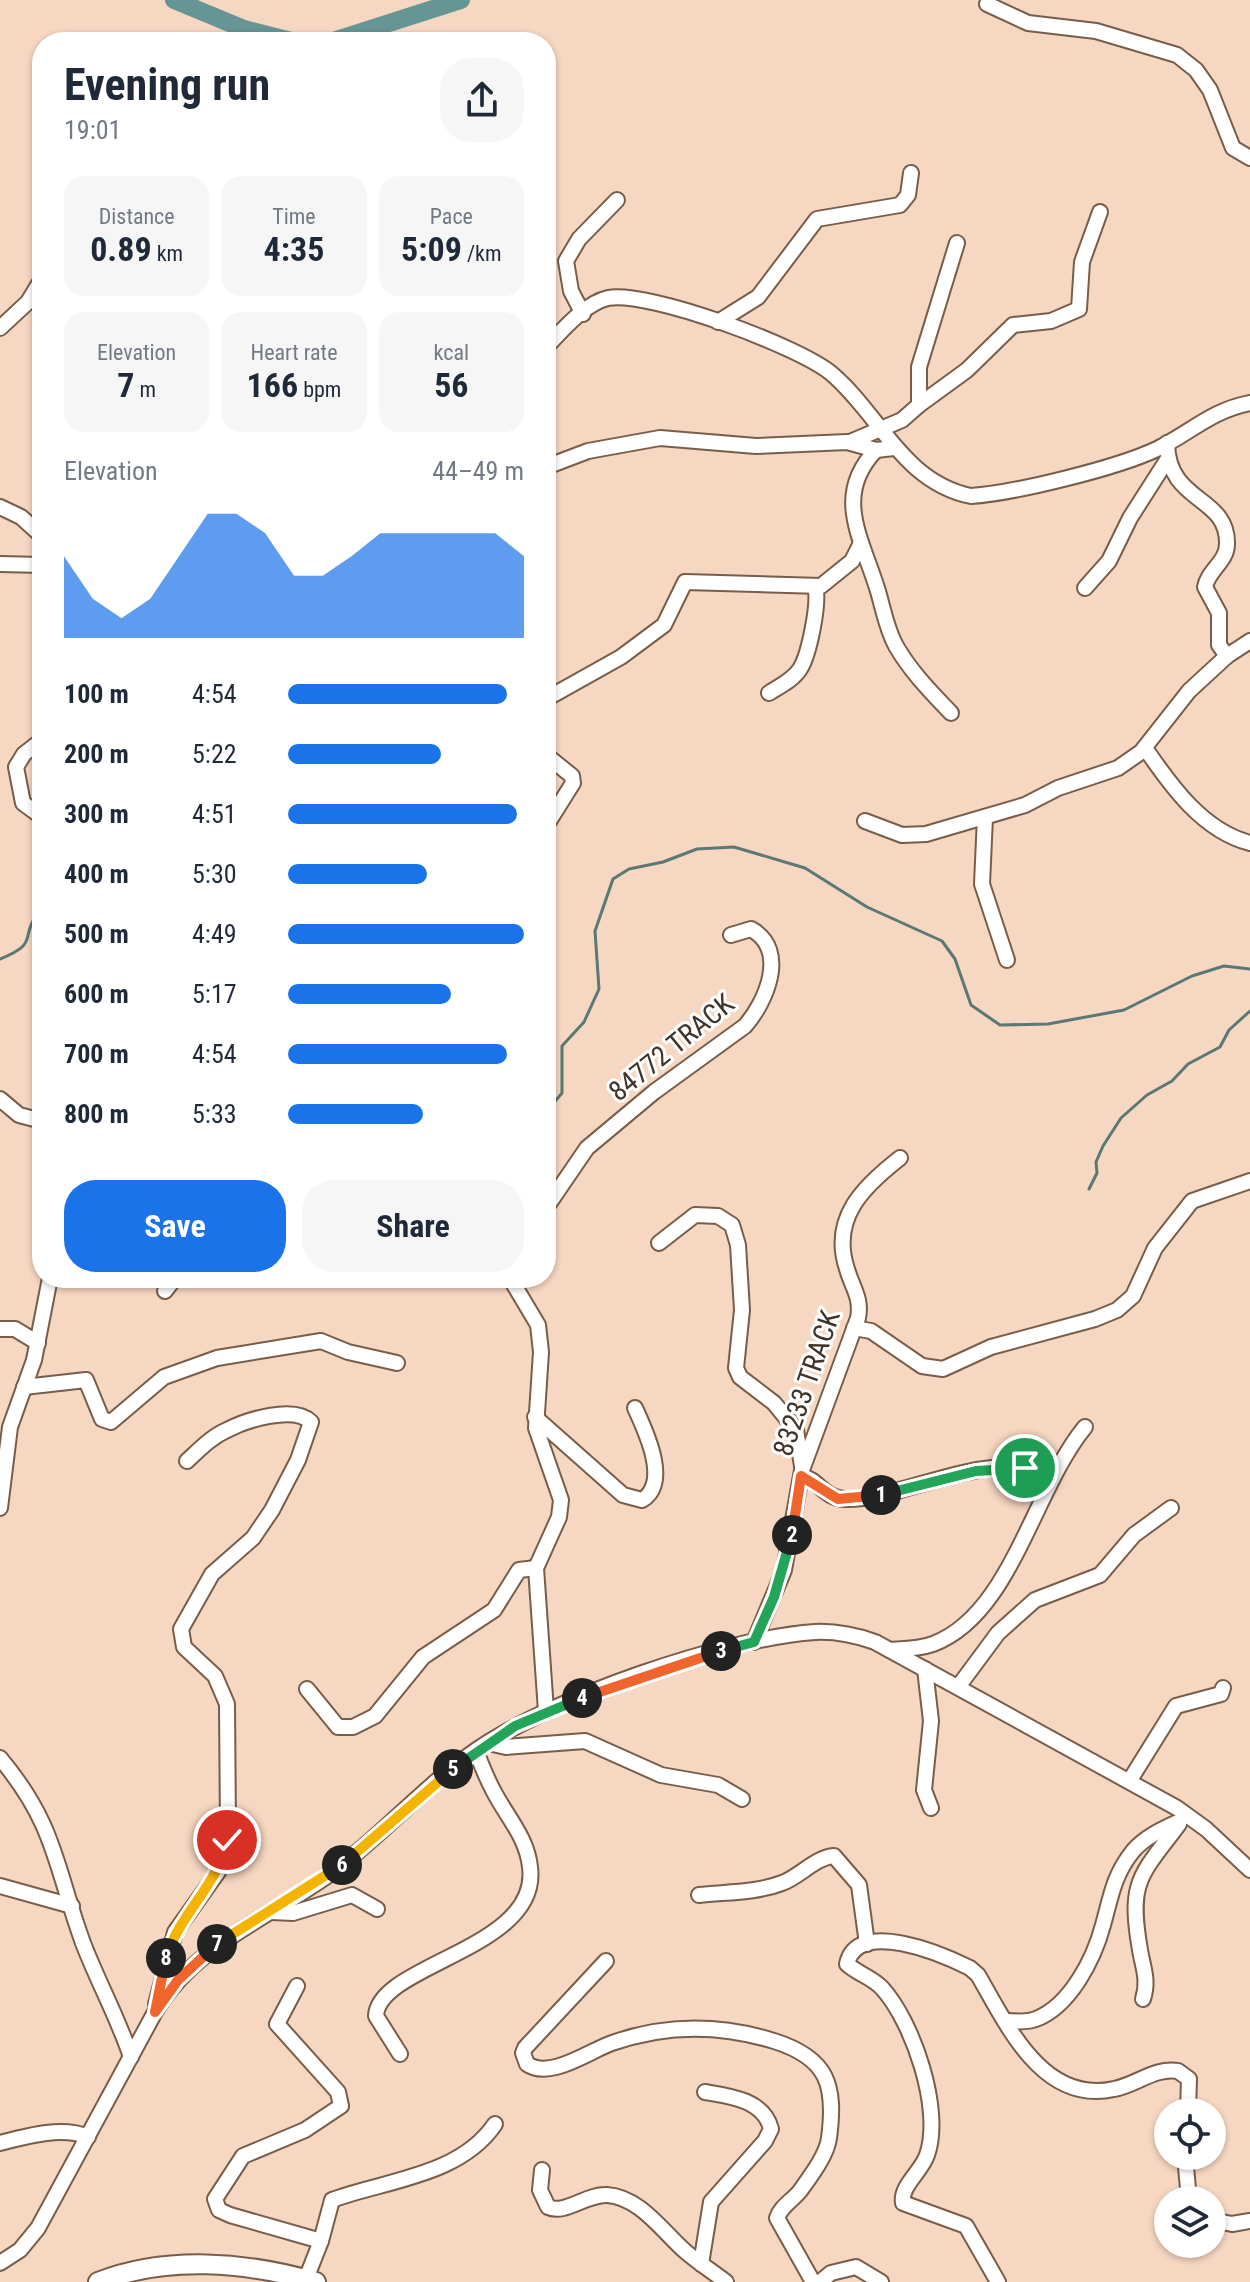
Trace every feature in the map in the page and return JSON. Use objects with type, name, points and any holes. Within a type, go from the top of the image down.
[{"type":"main road","points":[[98,2282],[159,2268],[199,2264],[255,2269],[311,2281]]},
{"type":"street","points":[[987,4],[1028,23],[1096,31],[1177,55],[1196,70],[1210,90],[1233,148],[1250,158]]},
{"type":"street","points":[[718,322],[758,297],[817,219],[900,205],[908,195],[911,173]]},
{"type":"street","points":[[583,314],[571,291],[566,261],[579,239],[617,200]]},
{"type":"street","points":[[556,463],[588,451],[660,438],[767,447],[847,442],[881,430],[909,415],[967,370],[1013,325],[1051,321],[1079,309],[1082,262],[1100,212]]},
{"type":"street","points":[[919,405],[919,367],[957,243]]},
{"type":"street","points":[[0,328],[32,295]]},
{"type":"street","points":[[556,338],[583,314],[607,299],[626,298],[682,308],[819,364],[855,397],[894,448],[945,489],[971,496],[1138,457],[1167,443],[1211,414],[1250,403]]},
{"type":"street","points":[[847,442],[876,450],[894,448]]},
{"type":"street","points":[[1167,443],[1167,460],[1182,487],[1213,508],[1227,537],[1225,556],[1205,583],[1219,613],[1219,645],[1227,656]]},
{"type":"street","points":[[876,450],[859,471],[853,493],[854,519],[896,646],[913,673],[951,713]]},
{"type":"street","points":[[1085,588],[1109,561],[1130,518],[1167,460]]},
{"type":"street","points":[[0,507],[21,517],[32,527]]},
{"type":"street","points":[[556,693],[621,657],[664,625],[685,582],[825,584],[847,566],[861,543]]},
{"type":"street","points":[[0,564],[32,565]]},
{"type":"street","points":[[769,693],[791,679],[803,664],[817,602],[815,586]]},
{"type":"street","points":[[865,821],[892,833],[914,836],[985,817],[1118,768],[1145,748],[1177,704],[1227,656],[1250,641]]},
{"type":"street","points":[[32,748],[16,767],[23,803],[32,810]]},
{"type":"street","points":[[1145,748],[1165,777],[1208,822],[1223,834],[1250,843]]},
{"type":"street","points":[[556,763],[572,776],[573,783],[556,810]]},
{"type":"street","points":[[985,817],[982,884],[1007,960]]},
{"type":"street","name":"84772 TRACK","points":[[556,1193],[587,1148],[654,1092],[745,1026],[756,1013],[770,986],[767,952],[763,940],[751,929],[731,935]]},
{"type":"street","points":[[0,1099],[19,1115],[32,1118]]},
{"type":"street","name":"83233 TRACK","points":[[754,1642],[784,1570],[802,1473],[860,1304],[845,1264],[847,1221],[862,1189],[900,1158]]},
{"type":"street","points":[[854,1328],[880,1336],[922,1366],[943,1369],[991,1347],[1095,1319],[1117,1310],[1133,1296],[1155,1248],[1192,1201],[1250,1181]]},
{"type":"street","points":[[659,1243],[695,1215],[718,1216],[732,1225],[738,1245],[742,1310],[736,1368],[740,1377],[774,1403],[796,1430],[802,1473],[831,1496],[868,1498],[968,1473],[1010,1467],[1034,1470],[1048,1482]]},
{"type":"street","points":[[0,1508],[10,1427],[38,1343],[48,1288]]},
{"type":"street","points":[[516,1288],[538,1325],[541,1352],[535,1417],[538,1440],[561,1500],[559,1517],[536,1568],[546,1711]]},
{"type":"street","points":[[0,1329],[15,1329],[38,1343]]},
{"type":"street","points":[[24,1387],[86,1380],[90,1383],[102,1419],[111,1422],[164,1377],[217,1358],[321,1341],[348,1352],[397,1363]]},
{"type":"street","points":[[535,1417],[623,1495],[642,1500],[651,1489],[654,1462],[635,1408]]},
{"type":"street","points":[[155,2012],[163,1968],[175,1932],[218,1872],[228,1829],[227,1704],[215,1676],[184,1647],[181,1629],[212,1574],[253,1538],[272,1510],[298,1460],[311,1422],[304,1416],[289,1415],[233,1427],[208,1441],[187,1461]]},
{"type":"street","points":[[890,1650],[936,1643],[960,1628],[989,1599],[1011,1567],[1048,1482],[1085,1427]]},
{"type":"street","points":[[958,1687],[998,1633],[1035,1600],[1100,1575],[1134,1535],[1171,1508]]},
{"type":"street","points":[[307,1689],[338,1727],[368,1721],[382,1709],[423,1657],[447,1638],[487,1617],[519,1570],[536,1568]]},
{"type":"street","points":[[0,2263],[20,2250],[38,2228],[155,2012],[178,1980],[200,1958],[357,1854],[482,1747],[546,1711],[654,1672],[754,1642],[832,1632],[863,1638],[1130,1780],[1250,1870]]},
{"type":"street","points":[[925,1669],[931,1721],[924,1790],[931,1808]]},
{"type":"street","points":[[1130,1780],[1176,1706],[1221,1694],[1223,1688]]},
{"type":"street","points":[[482,1747],[585,1741],[661,1775],[718,1785],[742,1799]]},
{"type":"street","points":[[400,2054],[378,2021],[376,2011],[380,2001],[399,1984],[451,1958],[506,1921],[522,1903],[529,1886],[530,1867],[523,1841],[493,1790],[482,1747]]},
{"type":"street","points":[[0,1758],[42,1818],[58,1856],[72,1906],[131,2057]]},
{"type":"street","points":[[1143,1999],[1147,1981],[1140,1951],[1136,1890],[1149,1859],[1183,1818]]},
{"type":"street","points":[[1005,2021],[1037,2019],[1059,2003],[1085,1968],[1104,1925],[1109,1895],[1131,1854],[1151,1836],[1183,1818]]},
{"type":"street","points":[[699,1895],[768,1888],[786,1882],[825,1857],[834,1856],[859,1885],[867,1944]]},
{"type":"street","points":[[0,1886],[72,1906]]},
{"type":"street","points":[[271,1912],[293,1913],[352,1895],[377,1909]]},
{"type":"street","points":[[998,2282],[966,2226],[903,2203],[902,2194],[927,2156],[931,2108],[920,2064],[891,2000],[871,1978],[847,1964],[849,1956],[881,1939],[898,1941],[970,1968],[978,1975],[1026,2053],[1049,2075],[1077,2088],[1116,2089],[1158,2072],[1178,2071],[1189,2079],[1188,2098]]},
{"type":"street","points":[[606,1961],[525,2048],[523,2053],[527,2064],[549,2069],[638,2034],[684,2027],[734,2031],[784,2044],[810,2058],[824,2072],[831,2090],[828,2145],[801,2190],[780,2209],[777,2218],[813,2282]]},
{"type":"street","points":[[297,1986],[278,2016],[278,2027],[330,2082],[341,2099],[341,2106],[305,2130],[243,2156],[216,2195],[216,2206],[230,2215],[321,2241]]},
{"type":"street","points":[[701,2264],[711,2202],[765,2141],[771,2129],[767,2118],[751,2104],[705,2092]]},
{"type":"street","points":[[311,2281],[328,2203],[336,2198],[395,2183],[463,2155],[485,2138],[495,2124]]},
{"type":"street","points":[[0,2143],[56,2132],[74,2132],[88,2137]]},
{"type":"street","points":[[542,2170],[540,2190],[548,2207],[558,2210],[595,2196],[615,2196],[644,2212],[701,2264],[726,2282]]},
{"type":"street","points":[[1226,2223],[1250,2221]]},
{"type":"street","points":[[820,2282],[831,2273],[856,2267],[881,2282]]},
{"type":"waterway","points":[[174,0],[256,32]]},
{"type":"waterway","points":[[361,32],[461,0]]},
{"type":"waterway","points":[[556,1100],[562,1093],[562,1046],[584,1022],[599,989],[595,931],[613,879],[629,869],[663,862],[697,849],[734,847],[805,868],[867,907],[942,941],[955,959],[971,1005],[1000,1025],[1048,1024],[1124,1010],[1192,976],[1224,966],[1250,969]]},
{"type":"waterway","points":[[0,959],[21,948],[32,923]]},
{"type":"waterway","points":[[1089,1189],[1097,1173],[1096,1162],[1103,1146],[1121,1118],[1147,1095],[1172,1081],[1188,1064],[1220,1047],[1229,1030],[1250,1011]]},
{"type":"route","points":[[227,1840],[218,1872],[175,1932],[163,1968],[155,2012],[178,1980],[200,1958],[331,1874],[454,1768],[515,1726],[602,1690],[754,1642],[784,1570],[801,1476],[811,1479],[823,1492],[838,1499],[856,1499],[976,1471],[1018,1466],[1025,1468]]}]
